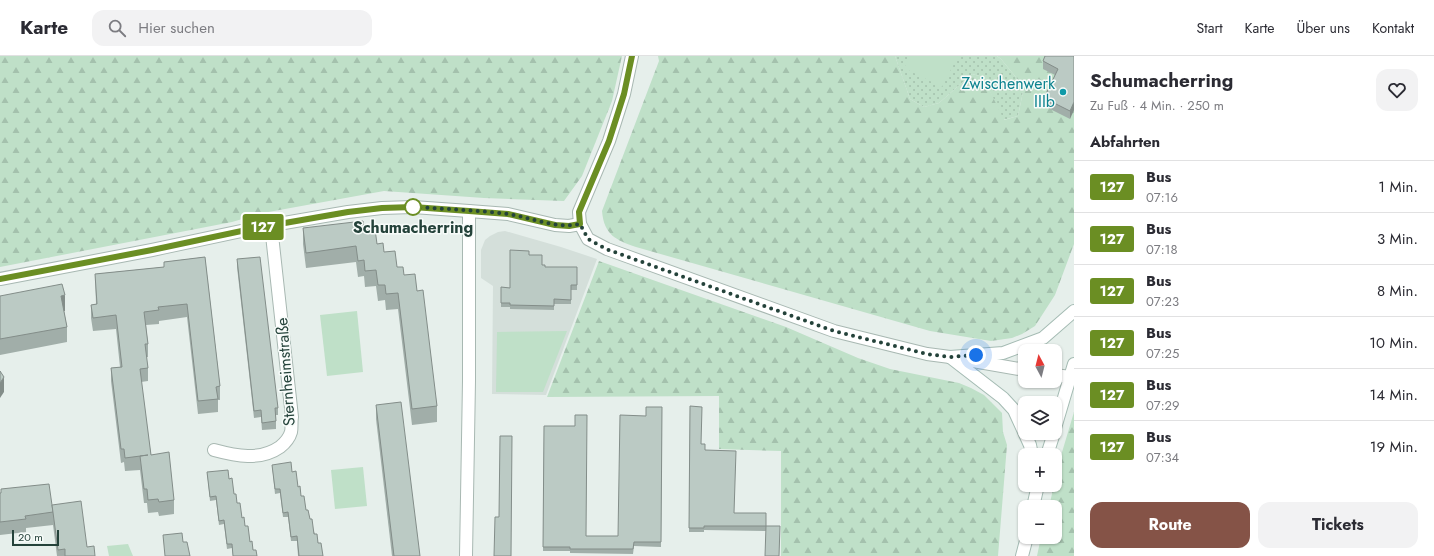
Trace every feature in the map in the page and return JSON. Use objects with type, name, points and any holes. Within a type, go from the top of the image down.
[{"type":"street","points":[[632,56],[624,94],[609,141],[579,212],[580,224],[588,239],[606,249],[834,331],[927,354],[1018,369]]},
{"type":"street","points":[[0,279],[256,228],[348,212],[382,208],[413,207],[508,214],[555,225],[569,226],[580,224]]},
{"type":"street","points":[[466,556],[469,381],[469,211]]},
{"type":"street","name":"Sternheimstraße","points":[[214,450],[235,455],[251,456],[271,453],[286,442],[291,432],[292,417],[271,226]]},
{"type":"street","points":[[950,357],[1002,353],[1043,338],[1074,311]]},
{"type":"street","points":[[950,357],[1003,398],[1014,410],[1031,448]]},
{"type":"street","points":[[1062,405],[1074,364]]},
{"type":"street","points":[[1062,376],[1070,378]]},
{"type":"street","points":[[1022,556],[1025,544]]},
{"type":"shaded area","points":[[505,231],[597,259],[546,395],[492,394],[493,286],[481,278],[481,250],[485,240],[490,236],[498,232]]},
{"type":"green space","points":[[0,56],[622,56],[612,101],[582,176],[564,201],[484,198],[384,191],[263,213],[232,222],[0,267]]},
{"type":"green space","points":[[658,56],[895,56],[910,99],[924,107],[939,103],[972,74],[983,77],[1004,120],[1018,116],[1024,87],[997,56],[1074,56],[1074,244],[1055,295],[1035,326],[1012,338],[991,341],[930,331],[636,247],[617,239],[605,226],[602,211],[659,61]]},
{"type":"green space","points":[[895,56],[997,56],[1024,87],[1018,116],[1003,120],[983,77],[972,74],[939,103],[924,107],[910,99]]},
{"type":"green space","points":[[910,56],[958,56],[942,87],[904,68]]},
{"type":"green space","points":[[599,261],[786,327],[858,358],[890,369],[959,383],[984,395],[1002,413],[1003,432],[1007,445],[998,556],[781,556],[781,451],[719,449],[719,396],[547,397]]},
{"type":"green space","points":[[357,311],[363,372],[327,376],[320,315]]},
{"type":"green space","points":[[567,331],[543,392],[496,392],[497,332]]},
{"type":"green space","points":[[1074,412],[1074,556],[1037,556],[1040,544],[1062,544],[1062,500],[1051,500],[1052,492],[1062,492],[1062,452]]},
{"type":"green space","points":[[363,467],[367,506],[335,509],[331,470]]},
{"type":"green space","points":[[128,544],[133,556],[109,556],[107,546]]},
{"type":"building","name":"Zwischenwerk IIIb","points":[[1045,56],[1074,56],[1074,102],[1070,111],[1044,98],[1058,69],[1043,61]]},
{"type":"building","points":[[363,221],[364,230],[375,229],[377,244],[383,243],[384,252],[395,251],[397,267],[403,267],[404,275],[415,274],[417,291],[423,290],[437,406],[412,409],[398,293],[386,294],[385,285],[378,285],[376,270],[365,271],[364,260],[358,261],[356,246],[306,253],[303,228]]},
{"type":"building","points":[[510,250],[529,251],[529,255],[542,255],[542,265],[545,265],[545,267],[577,267],[577,285],[571,285],[571,300],[554,299],[554,306],[510,305],[510,303],[501,303],[501,287],[510,288]]},
{"type":"building","points":[[205,257],[220,386],[216,387],[218,399],[198,401],[187,304],[158,307],[159,310],[144,312],[148,344],[145,344],[148,368],[140,369],[151,455],[169,452],[174,500],[159,502],[158,499],[148,500],[147,489],[144,489],[140,456],[125,458],[124,449],[121,449],[111,368],[122,367],[116,315],[93,318],[91,305],[97,304],[95,274],[164,267],[164,262]]},
{"type":"building","points":[[260,257],[278,408],[275,408],[276,421],[262,423],[261,410],[254,411],[237,259]]},
{"type":"building","points":[[62,284],[65,295],[61,296],[67,327],[0,339],[0,296]]},
{"type":"building","points":[[0,371],[4,377],[0,383]]},
{"type":"building","points":[[401,402],[420,556],[394,556],[376,405]]},
{"type":"building","points":[[690,406],[702,407],[701,444],[705,444],[705,450],[736,451],[734,513],[766,513],[766,526],[704,526],[704,528],[689,528]]},
{"type":"building","points":[[646,407],[662,407],[661,542],[634,542],[633,549],[570,549],[570,547],[543,547],[544,426],[575,426],[575,415],[587,415],[586,536],[618,536],[620,415],[646,416]]},
{"type":"building","points":[[500,436],[512,436],[511,556],[494,556],[495,517],[499,517]]},
{"type":"building","points":[[291,462],[292,472],[296,471],[301,496],[304,496],[306,510],[308,510],[310,519],[312,519],[314,534],[317,534],[318,543],[321,543],[323,556],[299,556],[297,536],[291,537],[288,512],[283,513],[280,489],[275,489],[272,465]]},
{"type":"building","points":[[228,470],[229,479],[232,478],[237,503],[240,503],[242,518],[244,517],[245,526],[248,526],[250,542],[252,541],[253,550],[256,550],[257,556],[233,556],[232,544],[227,544],[224,520],[219,521],[216,496],[210,497],[207,472]]},
{"type":"building","points":[[49,484],[53,512],[25,516],[26,519],[0,522],[1,489]]},
{"type":"building","points":[[81,501],[87,547],[94,546],[95,556],[65,556],[65,549],[58,550],[52,505]]},
{"type":"building","points":[[766,526],[780,526],[779,556],[765,556]]},
{"type":"building","points":[[182,533],[183,542],[187,542],[190,556],[165,556],[163,535]]},
{"type":"bus line","name":"127","points":[[0,279],[152,250],[256,228],[348,212],[382,208],[413,207],[508,214],[555,225],[569,226],[580,224],[579,212],[609,141],[624,94],[632,56]]},
{"type":"place","name":"Zwischenwerk IIIb","points":[[1063,92]]},
{"type":"place","name":"Schumacherring","points":[[413,207]]},
{"type":"route","points":[[413,207],[508,214],[555,225],[569,226],[580,224],[588,239],[606,249],[834,331],[927,354],[950,357],[976,355]]}]
